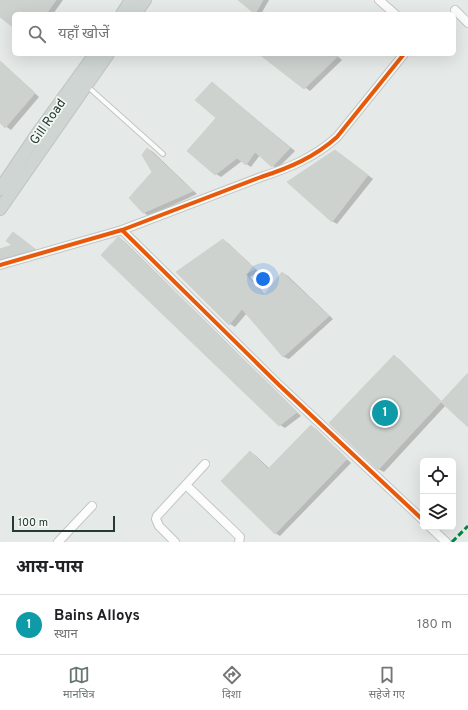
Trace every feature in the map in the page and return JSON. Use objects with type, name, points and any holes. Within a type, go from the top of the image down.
[{"type":"main road","points":[[123,12],[131,0]]},
{"type":"main road","points":[[137,12],[145,0]]},
{"type":"main road","name":"Gill Road","points":[[0,190],[93,56]]},
{"type":"main road","points":[[0,209],[107,56]]},
{"type":"street","points":[[379,0],[393,12]]},
{"type":"street","points":[[455,10],[468,23]]},
{"type":"street","points":[[0,265],[122,230],[260,177],[277,172],[312,156],[327,146],[346,127],[402,56]]},
{"type":"street","points":[[122,230],[279,385],[420,517]]},
{"type":"street","points":[[175,542],[159,526],[156,519],[157,516],[205,464]]},
{"type":"street","points":[[186,485],[240,537],[239,542]]},
{"type":"street","points":[[63,540],[92,506]]},
{"type":"street","points":[[433,530],[446,542]]},
{"type":"lane","points":[[86,86],[163,154]]},
{"type":"building","points":[[0,0],[56,0],[47,12],[12,12],[12,26],[0,17]]},
{"type":"building","points":[[238,0],[263,0],[256,12],[253,12]]},
{"type":"building","points":[[262,56],[338,56],[304,89]]},
{"type":"building","points":[[0,61],[35,93],[5,128],[0,123]]},
{"type":"building","points":[[212,82],[290,148],[272,167],[255,152],[246,165],[237,158],[215,175],[187,151],[216,118],[195,100]]},
{"type":"building","points":[[147,148],[193,191],[143,213],[129,198],[152,172],[142,155]]},
{"type":"building","points":[[335,150],[368,175],[332,222],[287,182]]},
{"type":"building","points":[[13,232],[35,249],[0,259],[0,249],[12,245],[6,241]]},
{"type":"building","points":[[118,237],[297,412],[279,426],[101,255]]},
{"type":"building","points":[[223,239],[255,269],[245,274],[264,295],[282,272],[329,316],[283,357],[242,309],[229,325],[176,272]]},
{"type":"building","points":[[394,355],[441,402],[378,470],[329,423]]},
{"type":"building","points":[[468,373],[468,427],[441,402]]},
{"type":"building","points":[[311,425],[347,459],[275,534],[221,481],[250,451],[268,469]]},
{"type":"marked path","points":[[452,542],[468,526]]},
{"type":"cycle path","points":[[402,56],[337,137],[311,156],[282,170],[122,230],[279,385],[420,517]]},
{"type":"cycle path","points":[[0,265],[122,230]]},
{"type":"place","name":"Bains Alloys","points":[[385,413]]}]
